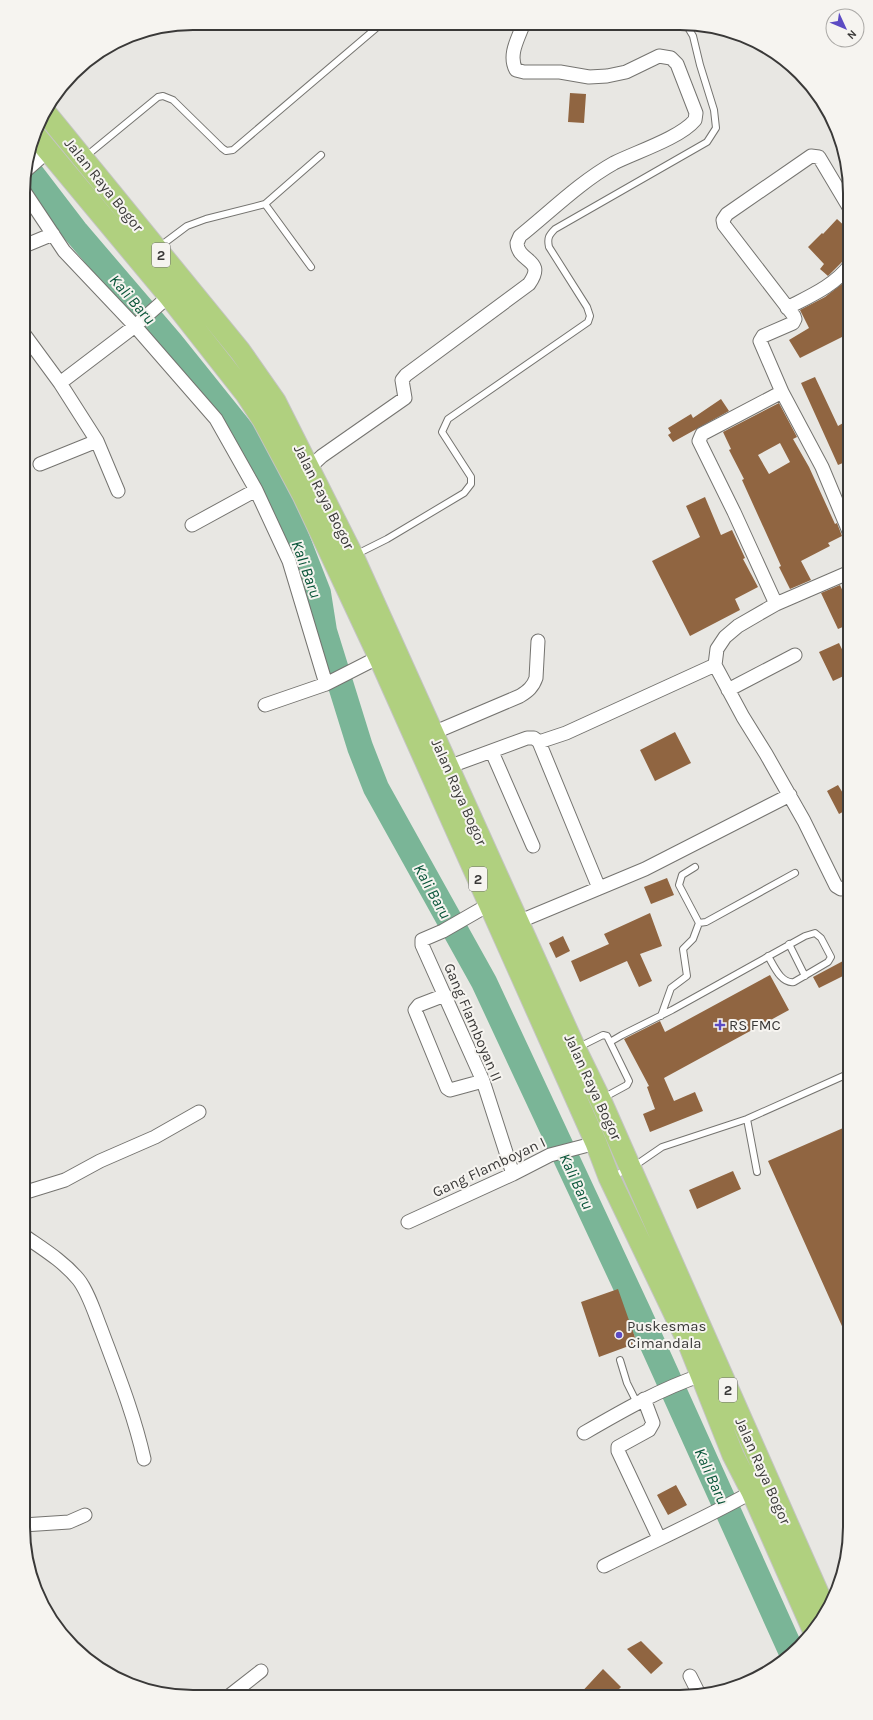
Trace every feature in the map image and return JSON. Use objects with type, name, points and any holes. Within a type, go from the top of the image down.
[{"type":"highway","name":"Jalan Raya Bogor","points":[[49,117],[240,351],[275,401],[309,468],[344,562],[373,660],[482,908],[566,1052],[600,1099],[823,1605]]},
{"type":"highway","name":"Jalan Raya Bogor","points":[[38,142],[44,155],[66,172],[163,302],[246,394],[263,420],[302,495],[344,562],[433,733],[518,922],[566,1052],[590,1144],[609,1177],[693,1378],[734,1455],[748,1495],[810,1624]]},
{"type":"highway","points":[[66,172],[83,159]]},
{"type":"street","points":[[309,468],[322,456],[406,398],[402,380],[406,375],[529,284],[536,271],[535,266],[519,252],[517,243],[520,236],[580,186],[614,164],[683,131],[695,120],[696,113],[677,64],[671,58],[659,56],[626,72],[607,76],[589,77],[560,72],[524,72],[516,70],[513,64],[513,53],[521,30]]},
{"type":"street","points":[[32,165],[44,155]]},
{"type":"street","points":[[843,198],[819,157],[815,155],[810,156],[726,214],[723,220],[724,225],[794,316],[795,320],[793,322],[763,336],[760,341],[782,392],[822,467],[843,517]]},
{"type":"street","points":[[30,200],[73,262],[137,324],[216,420],[256,490],[289,561],[329,682]]},
{"type":"street","points":[[30,244],[53,234]]},
{"type":"street","points":[[787,308],[832,284],[843,273]]},
{"type":"street","points":[[60,383],[137,324],[163,302]]},
{"type":"street","points":[[30,342],[60,383],[97,441],[118,491]]},
{"type":"street","points":[[776,604],[734,512],[699,441],[702,434],[782,392]]},
{"type":"street","points":[[40,464],[97,441]]},
{"type":"street","points":[[192,524],[256,490]]},
{"type":"street","points":[[843,575],[776,604],[753,616],[725,637],[717,649],[715,665],[728,690],[790,795],[836,886],[841,889],[843,888]]},
{"type":"street","points":[[433,733],[520,696],[526,692],[534,683],[536,678],[538,641]]},
{"type":"street","points":[[728,690],[795,655]]},
{"type":"street","points":[[265,705],[329,682],[373,660]]},
{"type":"street","points":[[539,742],[566,733],[715,665]]},
{"type":"street","points":[[448,767],[527,738],[534,738],[539,742],[599,888]]},
{"type":"street","points":[[492,752],[533,846]]},
{"type":"street","points":[[518,922],[645,869],[790,795]]},
{"type":"street","name":"Gang Flamboyan II","points":[[482,908],[443,931],[422,940],[422,945],[483,1081],[513,1174]]},
{"type":"street","points":[[445,995],[418,1005],[415,1010],[447,1088],[450,1090],[483,1081]]},
{"type":"street","points":[[30,1191],[65,1180],[100,1161],[156,1137],[200,1112]]},
{"type":"street","name":"Gang Flamboyan I","points":[[408,1222],[513,1174],[550,1155],[590,1144]]},
{"type":"street","points":[[30,1240],[62,1262],[79,1280],[92,1307],[123,1387],[139,1436],[144,1459]]},
{"type":"street","points":[[584,1432],[645,1399],[693,1378]]},
{"type":"street","points":[[645,1399],[653,1424],[652,1427],[618,1447],[618,1451],[659,1538]]},
{"type":"street","points":[[604,1566],[748,1495]]},
{"type":"street","points":[[30,1525],[70,1522],[85,1515]]},
{"type":"street","points":[[237,1690],[261,1671]]},
{"type":"street","points":[[690,1676],[697,1689]]},
{"type":"lane","points":[[83,159],[158,96],[163,96],[172,100],[222,148],[226,151],[233,150],[374,30]]},
{"type":"lane","points":[[344,562],[464,494],[471,484],[471,477],[442,432],[448,419],[588,322],[590,316],[587,307],[549,247],[547,240],[550,234],[555,229],[707,142],[716,128],[714,110],[693,36],[689,30]]},
{"type":"lane","points":[[156,249],[187,226],[206,219],[264,204],[321,155]]},
{"type":"lane","points":[[264,204],[310,267]]},
{"type":"lane","points":[[661,1016],[671,988],[687,976],[683,949],[693,939],[699,923],[679,885],[682,875],[695,867]]},
{"type":"lane","points":[[699,923],[706,922],[795,873]]},
{"type":"lane","points":[[610,1042],[661,1016],[789,944],[815,932],[821,938],[831,956],[828,962],[794,982],[789,983],[783,980],[768,956]]},
{"type":"lane","points":[[789,944],[805,976]]},
{"type":"lane","points":[[566,1052],[603,1035],[607,1036],[630,1081],[627,1085],[600,1099]]},
{"type":"lane","points":[[609,1177],[630,1169],[662,1147],[747,1119],[843,1076]]},
{"type":"lane","points":[[747,1119],[757,1172]]},
{"type":"lane","points":[[620,1360],[627,1382],[645,1399]]},
{"type":"building","points":[[570,93],[586,94],[584,123],[568,122]]},
{"type":"building","points":[[837,219],[843,225],[843,261],[828,276],[820,269],[824,264],[808,247],[822,233],[823,234]]},
{"type":"building","points":[[843,283],[843,336],[800,358],[789,340],[809,328],[800,310],[825,297]]},
{"type":"building","points":[[815,377],[838,426],[843,423],[843,463],[838,465],[801,383]]},
{"type":"building","points":[[721,399],[729,411],[673,442],[668,435],[671,433],[668,428],[691,414],[693,418]]},
{"type":"building","points":[[779,403],[797,437],[793,439],[809,467],[842,536],[828,543],[830,546],[801,561],[811,580],[790,589],[779,567],[781,566],[742,480],[744,479],[729,450],[731,449],[723,432]],"holes":[[[780,443],[790,462],[769,474],[758,455]]]},
{"type":"building","points":[[705,497],[721,535],[732,530],[745,558],[743,559],[758,587],[735,599],[740,610],[690,636],[652,561],[700,537],[686,506]]},
{"type":"building","points":[[840,585],[843,592],[843,627],[838,629],[821,593]]},
{"type":"building","points":[[839,643],[843,651],[843,676],[833,681],[819,652]]},
{"type":"building","points":[[675,732],[691,763],[655,781],[640,750]]},
{"type":"building","points":[[838,785],[843,793],[843,812],[839,814],[827,791]]},
{"type":"building","points":[[667,878],[674,895],[651,904],[644,887]]},
{"type":"building","points":[[650,913],[662,946],[640,954],[652,981],[639,987],[627,961],[580,982],[571,961],[609,944],[604,934]]},
{"type":"building","points":[[563,936],[570,951],[556,958],[549,943]]},
{"type":"building","points":[[843,961],[843,976],[819,988],[813,977]]},
{"type":"building","name":"RS FMC","points":[[770,975],[789,1010],[664,1078],[674,1101],[695,1092],[703,1111],[650,1132],[643,1114],[655,1109],[647,1087],[649,1086],[624,1039],[660,1021],[665,1032]]},
{"type":"building","points":[[843,1128],[843,1328],[768,1161]]},
{"type":"building","points":[[733,1171],[741,1189],[697,1209],[689,1190]]},
{"type":"building","points":[[618,1289],[637,1343],[599,1357],[581,1302]]},
{"type":"building","points":[[676,1485],[687,1505],[668,1515],[657,1495]]},
{"type":"building","points":[[641,1641],[663,1663],[651,1674],[627,1649]]},
{"type":"building","points":[[603,1669],[621,1687],[618,1690],[584,1690]]},
{"type":"waterway","name":"Kali Baru","points":[[31,173],[75,231],[170,342],[243,433],[288,516],[318,593],[324,631],[360,747],[376,788],[484,982],[639,1314],[790,1648]]},
{"type":"place","name":"RS FMC","points":[[720,1025]]},
{"type":"place","name":"Puskesmas Cimandala","points":[[619,1335]]}]
